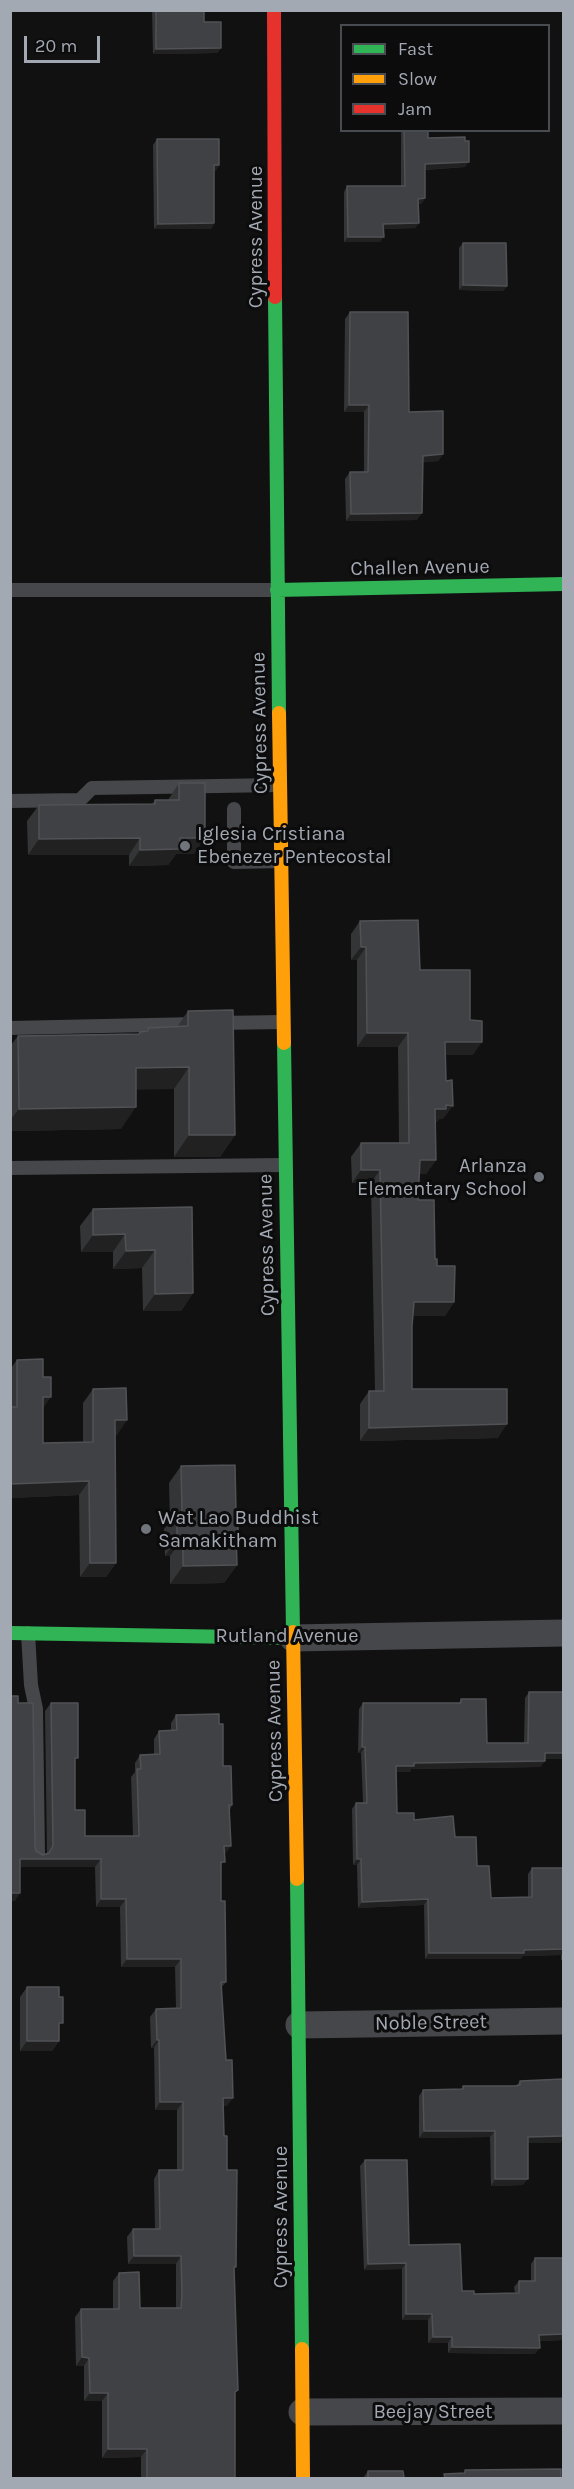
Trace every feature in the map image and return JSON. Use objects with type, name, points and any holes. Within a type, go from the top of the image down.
[{"type":"street","name":"Cypress Avenue","points":[[274,10],[277,590],[299,2025],[303,2478]]},
{"type":"street","name":"Challen Avenue","points":[[277,590],[564,584]]},
{"type":"street","name":"Rutland Avenue","points":[[10,1633],[293,1638],[564,1633]]},
{"type":"street","name":"Noble Street","points":[[299,2025],[564,2021]]},
{"type":"street","name":"Beejay Street","points":[[303,2412],[564,2411]]},
{"type":"lane","points":[[10,590],[277,590]]},
{"type":"lane","points":[[10,801],[80,800],[92,789],[280,785]]},
{"type":"lane","points":[[234,809],[234,862],[281,861]]},
{"type":"lane","points":[[10,1028],[283,1022]]},
{"type":"lane","points":[[10,1168],[285,1165]]},
{"type":"lane","points":[[28,1633],[31,1685],[36,1709],[38,1854]]},
{"type":"building","points":[[156,10],[204,10],[204,22],[221,22],[221,48],[156,49]]},
{"type":"building","points":[[404,132],[428,132],[428,138],[465,137],[465,141],[469,141],[469,162],[425,164],[425,198],[418,199],[419,223],[383,224],[384,237],[348,237],[347,186],[405,186]]},
{"type":"building","points":[[157,139],[219,139],[219,165],[214,165],[214,223],[158,224]]},
{"type":"building","points":[[463,243],[506,243],[507,286],[463,285]]},
{"type":"building","points":[[350,312],[408,312],[409,412],[443,411],[443,454],[423,456],[422,513],[351,514],[350,472],[368,472],[369,405],[349,405]]},
{"type":"building","points":[[179,783],[205,783],[205,838],[180,838],[179,849],[140,850],[140,838],[39,839],[39,805],[155,804],[155,800],[179,800]]},
{"type":"building","points":[[418,920],[420,970],[470,970],[470,1020],[482,1021],[482,1042],[445,1042],[446,1081],[452,1080],[453,1106],[446,1105],[446,1109],[435,1109],[436,1160],[420,1160],[418,1200],[434,1200],[435,1259],[437,1259],[437,1266],[455,1266],[454,1302],[414,1302],[412,1389],[507,1389],[507,1424],[369,1428],[369,1391],[384,1391],[380,1170],[361,1170],[361,1143],[409,1143],[408,1033],[367,1033],[366,947],[361,947],[360,921]]},
{"type":"building","points":[[233,1010],[235,1135],[189,1135],[189,1067],[136,1068],[136,1107],[19,1109],[18,1036],[139,1034],[148,1031],[148,1028],[188,1026],[188,1011]]},
{"type":"building","points":[[192,1207],[193,1293],[155,1294],[155,1250],[126,1251],[125,1234],[93,1235],[93,1209]]},
{"type":"building","points":[[43,1359],[43,1377],[51,1377],[51,1397],[43,1397],[43,1443],[93,1442],[93,1389],[126,1388],[127,1420],[115,1420],[116,1563],[90,1563],[89,1481],[10,1484],[10,1407],[17,1407],[17,1360]]},
{"type":"building","points":[[235,1465],[236,1512],[238,1512],[237,1565],[183,1566],[183,1539],[177,1539],[177,1512],[182,1512],[181,1466]]},
{"type":"building","points":[[529,1692],[564,1692],[564,1753],[545,1753],[545,1761],[414,1763],[414,1766],[396,1766],[397,1813],[414,1813],[414,1820],[453,1816],[455,1837],[476,1837],[477,1866],[489,1866],[491,1898],[532,1897],[532,1868],[564,1868],[564,1949],[524,1950],[524,1953],[429,1953],[428,1899],[362,1902],[361,1859],[357,1859],[356,1803],[367,1803],[365,1747],[362,1747],[363,1703],[461,1703],[461,1699],[486,1699],[487,1743],[528,1743]]},
{"type":"building","points":[[10,1696],[18,1696],[18,1703],[33,1703],[35,1846],[36,1851],[43,1855],[49,1853],[53,1846],[51,1703],[78,1703],[75,1810],[85,1810],[85,1836],[139,1836],[137,1769],[141,1769],[140,1755],[160,1754],[159,1731],[177,1730],[176,1715],[219,1714],[219,1724],[223,1724],[223,1766],[231,1766],[232,1805],[229,1805],[231,1846],[224,1846],[225,1862],[221,1862],[221,1901],[225,1901],[226,1982],[221,1982],[226,2060],[232,2060],[233,2098],[223,2098],[224,2136],[227,2136],[227,2170],[237,2170],[236,2267],[234,2267],[238,2390],[235,2392],[235,2478],[147,2478],[147,2449],[108,2449],[108,2393],[90,2393],[89,2358],[82,2357],[81,2309],[119,2309],[119,2273],[139,2272],[140,2308],[181,2308],[181,2256],[134,2256],[133,2229],[160,2229],[159,2170],[183,2170],[183,2102],[160,2102],[156,2009],[181,2008],[181,1959],[127,1959],[126,1899],[101,1899],[101,1859],[20,1859],[20,1893],[10,1893]]},
{"type":"building","points":[[27,1987],[59,1987],[59,1997],[63,1997],[63,2023],[59,2023],[59,2041],[27,2041]]},
{"type":"building","points":[[563,2079],[564,2136],[528,2137],[528,2179],[495,2179],[495,2131],[424,2131],[423,2090],[463,2089],[463,2086],[515,2086],[520,2085],[520,2081]]},
{"type":"building","points":[[365,2160],[407,2160],[409,2245],[460,2244],[462,2291],[474,2291],[474,2294],[519,2293],[519,2281],[535,2281],[535,2258],[564,2258],[564,2334],[539,2335],[540,2348],[452,2347],[452,2337],[433,2337],[432,2314],[406,2314],[406,2263],[368,2264]]},
{"type":"building","points":[[561,2469],[561,2478],[445,2478],[444,2474],[465,2473],[465,2470]]},
{"type":"building","points":[[368,2471],[403,2471],[404,2478],[368,2478]]},
{"type":"traffic: fast","points":[[275,297],[279,713]]},
{"type":"traffic: fast","points":[[277,590],[564,584]]},
{"type":"traffic: fast","points":[[284,1043],[293,1632]]},
{"type":"traffic: fast","points":[[10,1633],[293,1638]]},
{"type":"traffic: fast","points":[[297,1879],[302,2349]]},
{"type":"traffic: slow","points":[[279,713],[284,1043]]},
{"type":"traffic: slow","points":[[293,1632],[297,1879]]},
{"type":"traffic: slow","points":[[302,2349],[303,2478]]},
{"type":"traffic: jam","points":[[274,10],[275,297]]},
{"type":"place","name":"Iglesia Cristiana Ebenezer Pentecostal","points":[[185,846]]},
{"type":"place","name":"Arlanza Elementary School","points":[[539,1177]]},
{"type":"place","name":"Wat Lao Buddhist Samakitham","points":[[146,1529]]}]
